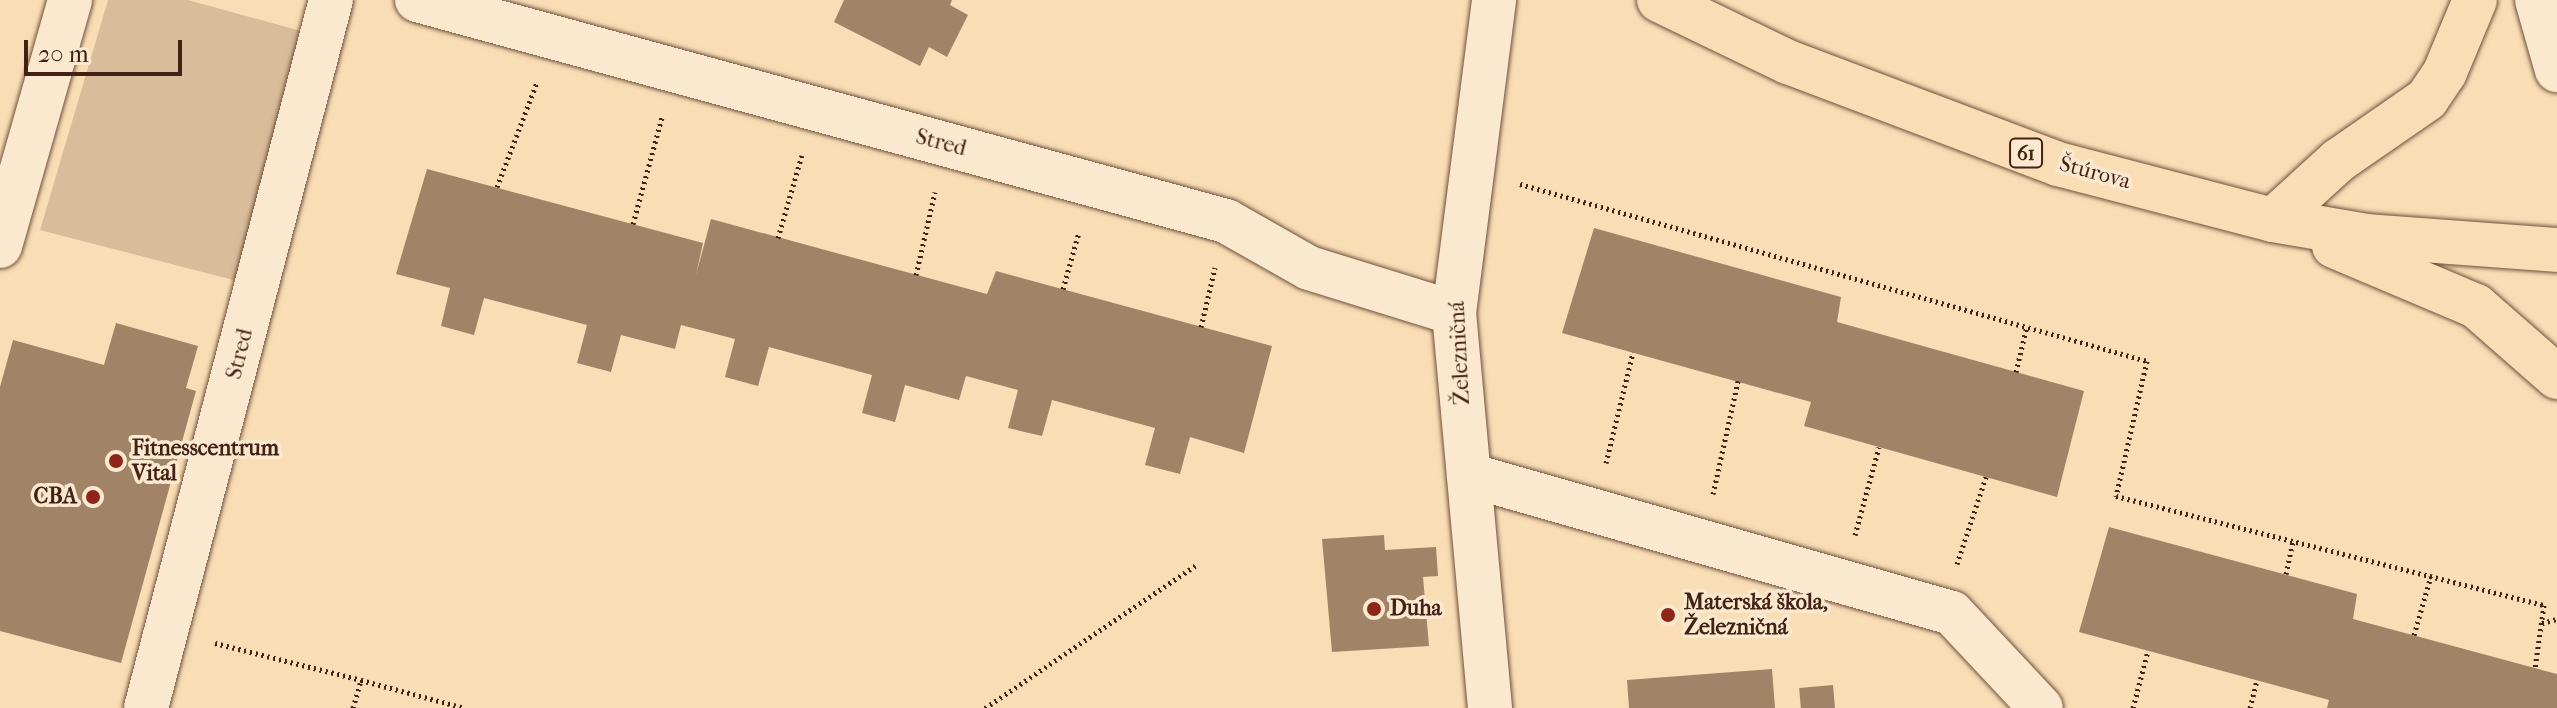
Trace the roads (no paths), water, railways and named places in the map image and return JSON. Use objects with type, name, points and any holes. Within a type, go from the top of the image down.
[{"type":"main road","name":"Štúrova","points":[[1659,0],[1788,62],[1941,123],[2058,164],[2273,220],[2367,236],[2557,250]]},
{"type":"main road","points":[[2475,0],[2445,72],[2427,99],[2339,160],[2273,220],[2476,306],[2557,377]]},
{"type":"street","points":[[0,246],[70,0]]},
{"type":"street","name":"Stred","points":[[146,708],[169,631],[331,0]]},
{"type":"street","name":"Stred","points":[[417,0],[1226,221],[1309,268],[1454,313]]},
{"type":"street","name":"Železničná","points":[[1490,708],[1454,313],[1494,0]]},
{"type":"street","points":[[2537,0],[2557,70]]},
{"type":"street","points":[[1469,475],[1952,613],[2041,708]]},
{"type":"place","name":"Fitnesscentrum Vital","points":[[116,461]]},
{"type":"place","name":"CBA","points":[[93,497]]},
{"type":"place","name":"Duha","points":[[1374,609]]},
{"type":"place","name":"Materská škola, Železničná","points":[[1668,615]]}]
